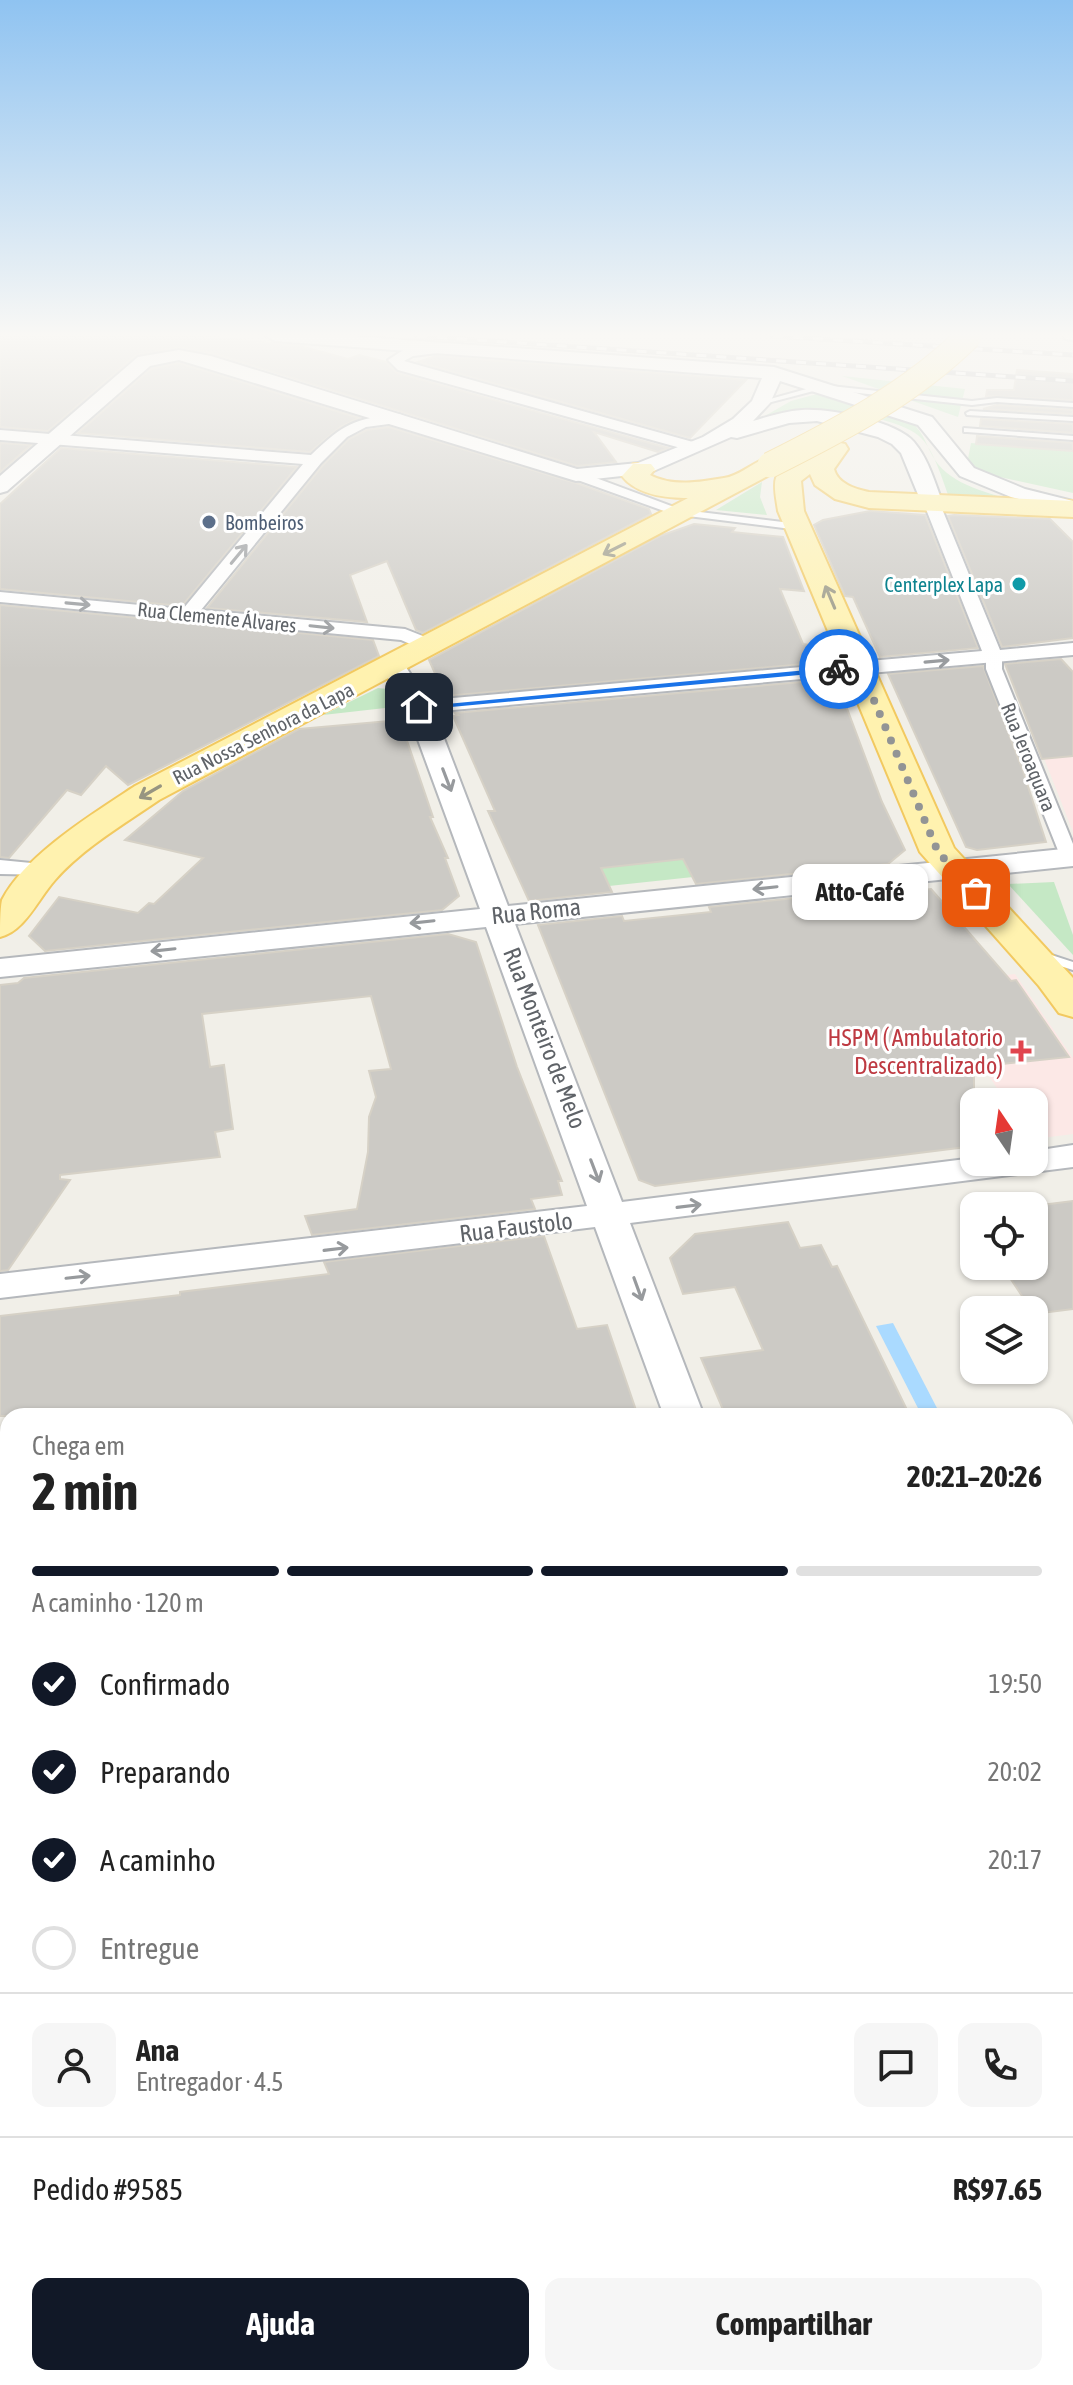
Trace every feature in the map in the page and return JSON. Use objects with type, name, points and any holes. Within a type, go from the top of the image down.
[{"type":"main road","points":[[779,472],[818,447]]},
{"type":"main road","points":[[642,469],[634,475],[652,487],[671,490],[710,488],[779,472],[839,447]]},
{"type":"main road","points":[[836,449],[821,469],[824,480],[844,494],[869,500],[932,504],[1073,508]]},
{"type":"main road","points":[[779,472],[799,527],[936,846],[1073,1005]]},
{"type":"main road","name":"Rua Nossa Senhora da Lapa","points":[[0,926],[44,870],[92,830],[147,793],[745,478]]},
{"type":"street","points":[[0,487],[45,447]]},
{"type":"street","points":[[157,447],[315,460]]},
{"type":"street","points":[[189,613],[328,447]]},
{"type":"street","points":[[488,447],[683,513]]},
{"type":"street","points":[[576,475],[642,469],[694,447]]},
{"type":"street","points":[[908,447],[994,656]]},
{"type":"street","points":[[945,447],[967,472],[987,482],[1073,508]]},
{"type":"street","name":"Rua Clemente Álvares","points":[[0,597],[405,635],[431,646]]},
{"type":"street","points":[[419,707],[1073,649]]},
{"type":"street","name":"Rua Jeroaquara","points":[[994,656],[994,669],[1072,860]]},
{"type":"street","name":"Rua Monteiro de Melo","points":[[393,666],[419,707],[612,1215],[681,1408]]},
{"type":"street","name":"Rua Roma","points":[[0,968],[499,914],[1072,860]]},
{"type":"street","points":[[0,867],[44,870]]},
{"type":"street","name":"Rua Faustolo","points":[[1048,1160],[1073,1156]]},
{"type":"street","name":"Rua Faustolo","points":[[0,1286],[960,1171]]},
{"type":"lane","points":[[947,451],[951,447]]},
{"type":"lane","points":[[683,513],[799,527]]},
{"type":"lane","points":[[1030,952],[1073,966]]},
{"type":"shaded area","points":[[1073,745],[1073,832],[1040,748]]},
{"type":"shaded area","name":"HSPM ( Ambulatorio Descentralizado)","points":[[1015,974],[1073,1058],[1073,1134],[1048,1137],[1048,1088],[997,1088],[929,984]]},
{"type":"green space","points":[[970,447],[1073,451],[1073,493],[986,474],[967,464]]},
{"type":"green space","points":[[935,459],[942,469],[962,483],[1020,502],[949,497]]},
{"type":"green space","points":[[762,482],[760,497],[767,515],[716,510]]},
{"type":"green space","points":[[378,688],[387,689],[394,707],[323,715]]},
{"type":"green space","points":[[683,859],[693,877],[609,886],[601,868]]},
{"type":"green space","points":[[1054,882],[1073,935],[1073,955],[1008,884]]},
{"type":"water","points":[[893,1323],[937,1408],[918,1408],[876,1326]]},
{"type":"building","points":[[0,447],[28,447],[0,472]]},
{"type":"building","points":[[253,447],[316,447],[310,452]]},
{"type":"building","points":[[341,447],[457,447],[579,484],[649,509],[651,514],[423,633],[416,630],[387,561],[350,575],[367,622],[207,608]]},
{"type":"building","points":[[517,447],[605,447],[616,462],[577,466]]},
{"type":"building","points":[[643,447],[668,448],[658,452]]},
{"type":"building","points":[[1022,447],[1073,447],[1073,451]]},
{"type":"building","points":[[61,448],[297,467],[182,606],[0,589],[0,504]]},
{"type":"building","points":[[870,511],[925,515],[978,648],[880,657],[853,597],[845,596],[814,525],[823,520]]},
{"type":"building","points":[[948,516],[1050,519],[1073,542],[1073,638],[1002,647]]},
{"type":"building","points":[[694,524],[735,528],[732,532],[783,537],[804,591],[780,589],[803,644],[815,646],[827,662],[445,696],[429,660],[660,536]]},
{"type":"building","points":[[0,605],[373,640],[379,656],[128,785],[106,766],[81,795],[67,790],[9,858],[0,857]]},
{"type":"building","points":[[1061,659],[1073,672],[1073,756],[1042,759],[1005,664]]},
{"type":"building","points":[[983,666],[1046,842],[977,850],[966,847],[888,674]]},
{"type":"building","points":[[836,679],[882,802],[905,850],[888,864],[696,884],[683,859],[601,868],[612,892],[529,901],[488,811],[495,811],[453,716],[458,715],[455,713]]},
{"type":"building","points":[[400,720],[459,896],[442,910],[45,951],[29,936],[59,897],[138,913],[149,903],[154,904],[203,858],[125,840],[183,791],[299,729]]},
{"type":"building","points":[[931,889],[1011,981],[1016,980],[1069,1057],[974,1067],[974,1088],[960,1088],[960,1148],[655,1186],[639,1180],[538,925],[622,916],[624,921],[711,912],[709,907],[851,892],[842,899]]},
{"type":"building","points":[[448,934],[476,942],[517,1067],[562,1181],[558,1181],[562,1195],[531,1199],[535,1209],[312,1235],[305,1216],[357,1209],[368,1152],[369,1117],[376,1097],[369,1071],[391,1069],[371,996],[202,1014],[210,1067],[224,1065],[233,1129],[215,1132],[220,1157],[60,1175],[60,1179],[70,1180],[8,1270],[0,1271],[0,985],[18,983],[24,978]]},
{"type":"building","points":[[1073,1201],[1073,1309],[1048,1312],[1048,1296],[1022,1296],[1011,1280],[1048,1280],[1048,1204]]},
{"type":"building","points":[[788,1222],[800,1248],[821,1245],[832,1267],[837,1266],[906,1408],[722,1408],[701,1358],[763,1350],[735,1287],[683,1294],[670,1258],[695,1234]]},
{"type":"building","points":[[544,1236],[577,1329],[607,1325],[635,1408],[0,1408],[0,1316],[329,1274],[324,1262]]},
{"type":"way so far","points":[[839,669],[860,667],[938,852],[976,893]]},
{"type":"place","name":"Bombeiros","points":[[209,522]]},
{"type":"place","name":"Centerplex Lapa","points":[[1019,584]]},
{"type":"place","name":"Atto-Café","points":[[976,893]]},
{"type":"place","name":"HSPM ( Ambulatorio Descentralizado)","points":[[1021,1051]]},
{"type":"route","points":[[419,707],[839,669]]}]
